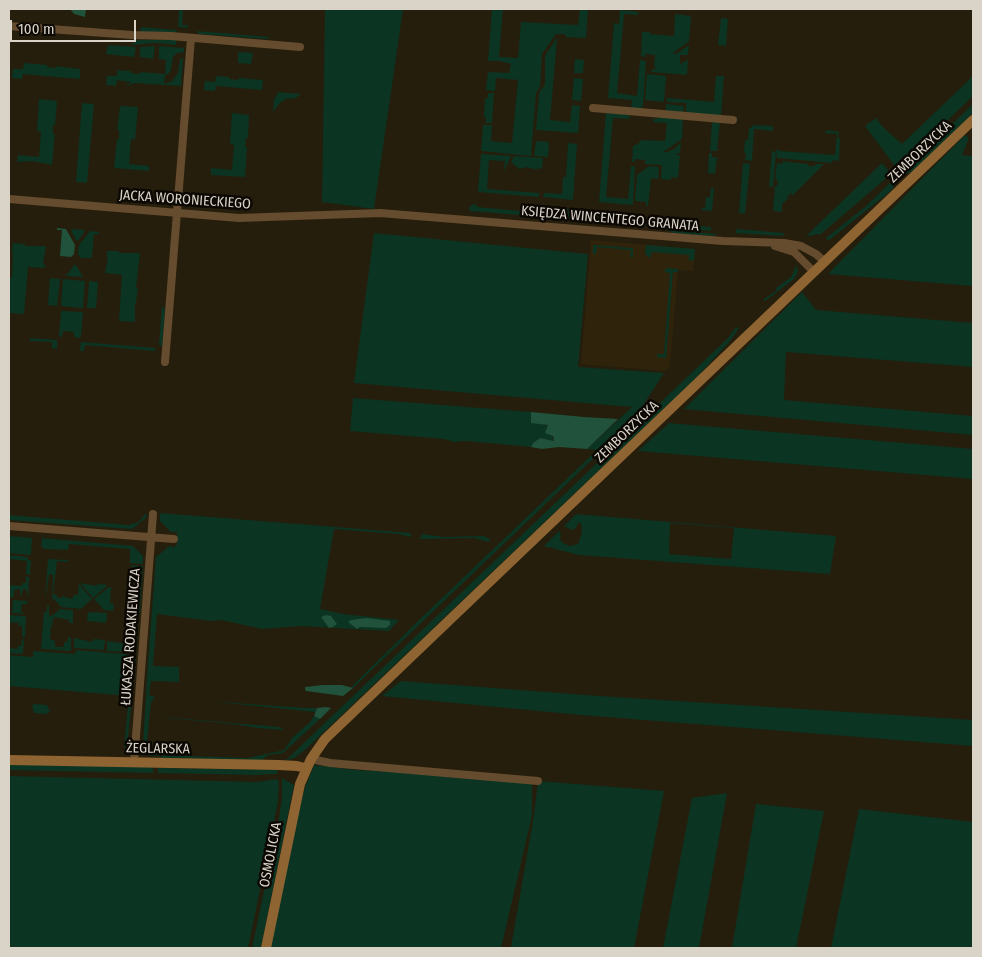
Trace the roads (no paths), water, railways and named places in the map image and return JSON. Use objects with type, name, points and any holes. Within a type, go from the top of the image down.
[{"type":"street","points":[[9,26],[300,47]]},
{"type":"street","points":[[165,362],[191,38]]},
{"type":"street","points":[[592,108],[733,120]]},
{"type":"street","name":"ZEMBORZYCKA","points":[[306,768],[333,730],[563,513],[973,120]]},
{"type":"street","name":"JACKA WORONIECKIEGO","points":[[9,198],[250,218],[374,213],[449,218]]},
{"type":"street","name":"KSIĘDZA WINCENTEGO GRANATA","points":[[449,218],[784,243],[801,246],[816,254],[824,262]]},
{"type":"street","name":"KSIĘDZA WINCENTEGO GRANATA","points":[[769,243],[794,252],[814,272]]},
{"type":"street","name":"ŁUKASZA RODAKIEWICZA","points":[[134,762],[153,514]]},
{"type":"street","points":[[9,526],[174,539]]},
{"type":"street","points":[[311,759],[330,763],[538,781]]},
{"type":"street","name":"ŻEGLARSKA","points":[[9,760],[306,768]]},
{"type":"street","name":"OSMOLICKA","points":[[266,948],[295,802],[306,768]]}]
